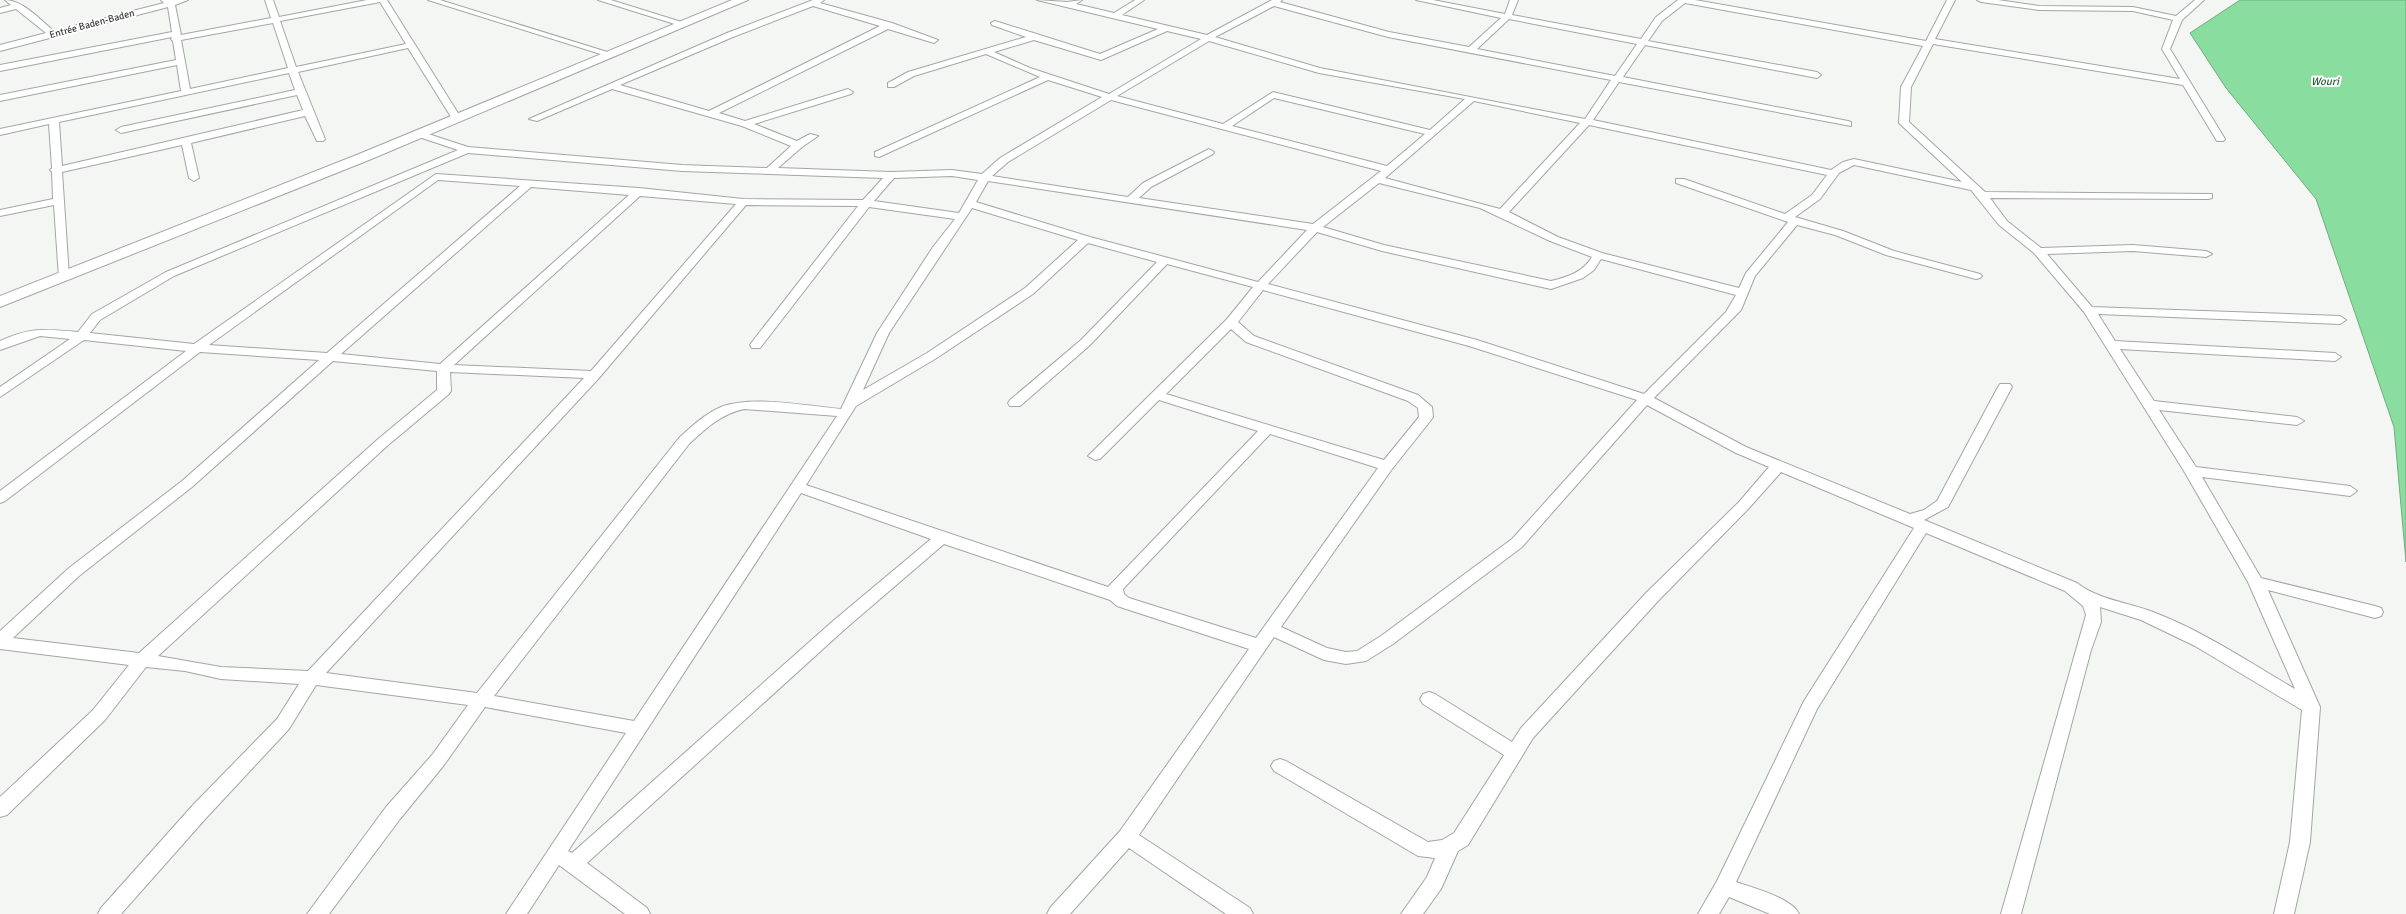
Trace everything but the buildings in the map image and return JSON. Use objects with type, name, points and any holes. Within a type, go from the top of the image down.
[{"type":"main road","points":[[0,302],[419,134],[742,0]]},
{"type":"street","points":[[9,0],[52,34]]},
{"type":"street","name":"Entrée Baden-Baden","points":[[0,48],[168,2],[184,0]]},
{"type":"street","points":[[269,0],[300,92],[320,139]]},
{"type":"street","points":[[0,68],[382,0],[456,118]]},
{"type":"street","points":[[432,0],[612,55]]},
{"type":"street","points":[[602,0],[684,24]]},
{"type":"street","points":[[1041,0],[1208,38],[1319,70],[1472,98],[1832,173]]},
{"type":"street","points":[[1068,5],[1078,0]]},
{"type":"street","points":[[1116,16],[1140,0]]},
{"type":"street","points":[[1420,0],[1641,43],[1817,74]]},
{"type":"street","points":[[1471,50],[1508,16],[1514,0]]},
{"type":"street","points":[[1951,0],[1906,87],[1904,123],[1978,192],[2003,223],[2038,251],[2089,310],[2191,471],[2256,582],[2311,707],[2300,842],[2284,914]]},
{"type":"street","points":[[1981,0],[2039,8],[2133,9],[2178,19]]},
{"type":"street","points":[[2195,0],[2200,0]]},
{"type":"street","points":[[2200,0],[2178,19],[2166,49],[2220,139]]},
{"type":"street","points":[[516,914],[637,728],[798,487],[848,408],[883,333],[939,248],[962,217],[985,177],[1004,160],[1208,38],[1276,1],[1388,34],[1848,124]]},
{"type":"street","points":[[1502,213],[1587,122],[1659,19],[1682,1],[1929,42],[2186,82]]},
{"type":"street","points":[[168,2],[186,93]]},
{"type":"street","points":[[534,119],[730,35],[816,2],[934,40]]},
{"type":"street","points":[[0,10],[18,6]]},
{"type":"street","points":[[995,23],[1034,37],[1100,57],[1166,28]]},
{"type":"street","points":[[710,114],[889,25]]},
{"type":"street","points":[[891,85],[911,74],[1034,37]]},
{"type":"street","points":[[0,132],[411,45]]},
{"type":"street","points":[[988,52],[1047,78],[1110,97],[1389,170]]},
{"type":"street","points":[[0,98],[181,62]]},
{"type":"street","points":[[879,154],[1047,78]]},
{"type":"street","points":[[613,86],[745,124],[798,145]]},
{"type":"street","points":[[121,130],[300,92]]},
{"type":"street","points":[[745,124],[848,92]]},
{"type":"street","points":[[1224,127],[1273,95],[1432,133]]},
{"type":"street","points":[[1095,456],[1231,322],[1260,286],[1315,228],[1389,170],[1472,98]]},
{"type":"street","points":[[55,170],[186,142],[308,112]]},
{"type":"street","points":[[54,121],[55,170],[64,276]]},
{"type":"street","points":[[419,134],[467,150],[682,168],[891,175],[942,172],[985,177],[1315,228],[1382,248],[1551,285],[1570,281],[1584,275],[1594,265],[1598,255]]},
{"type":"street","points":[[768,172],[798,145],[813,136]]},
{"type":"street","points":[[186,142],[194,178]]},
{"type":"street","points":[[0,393],[81,337],[96,318],[170,274],[467,150]]},
{"type":"street","points":[[1132,199],[1147,185],[1209,152]]},
{"type":"street","points":[[436,177],[432,172],[437,162]]},
{"type":"street","points":[[1271,629],[1324,654],[1346,658],[1360,657],[1410,623],[1517,543],[1646,399],[1730,316],[1737,307],[1750,275],[1791,219],[1817,196],[1832,173],[1845,164],[1854,162],[1978,192],[2208,196]]},
{"type":"street","points":[[756,345],[866,203],[891,175]]},
{"type":"street","points":[[0,498],[197,348],[436,177],[639,191],[743,202],[866,203],[962,217]]},
{"type":"street","points":[[1377,179],[1502,213],[1554,239],[1598,255],[1742,293]]},
{"type":"street","points":[[1680,181],[1791,219],[1839,233],[1890,253],[1976,276]]},
{"type":"street","points":[[0,642],[74,572],[187,484],[298,385],[529,184]]},
{"type":"street","points":[[443,368],[639,191]]},
{"type":"street","points":[[0,213],[57,201]]},
{"type":"street","points":[[108,914],[200,811],[283,724],[312,678],[594,375],[743,202]]},
{"type":"street","points":[[970,204],[1086,239],[1473,343],[1646,399],[1706,433],[1778,466],[2071,587],[2085,597],[2148,616],[2201,642],[2311,707]]},
{"type":"street","points":[[317,914],[393,812],[438,760],[481,700],[684,441],[714,414],[731,407],[744,405],[848,408],[931,356],[1029,291],[1086,239]]},
{"type":"street","points":[[2038,251],[2133,248],[2206,254]]},
{"type":"street","points":[[1015,403],[1084,343],[1165,260]]},
{"type":"street","points":[[2089,310],[2340,320]]},
{"type":"street","points":[[1057,914],[1127,837],[1271,629],[1387,466],[1426,417],[1425,407],[1413,398],[1250,339],[1231,322]]},
{"type":"street","points":[[0,346],[20,337],[40,332],[197,348],[332,357],[443,368],[594,375]]},
{"type":"street","points":[[2112,345],[2335,357]]},
{"type":"street","points":[[0,809],[99,715],[141,661],[382,443],[444,391],[443,368]]},
{"type":"street","points":[[1708,914],[1724,887],[1810,706],[1916,523],[1943,504],[1950,493],[2005,387]]},
{"type":"street","points":[[1157,396],[1387,466]]},
{"type":"street","points":[[2148,405],[2297,421]]},
{"type":"street","points":[[1116,596],[1115,588],[1267,429]]},
{"type":"street","points":[[1280,766],[1425,850],[1439,851],[1450,847],[1461,839],[1527,733],[1647,603],[1744,505],[1778,466]]},
{"type":"street","points":[[2191,471],[2350,491]]},
{"type":"street","points":[[798,487],[942,538],[1116,596],[1123,602],[1260,646]]},
{"type":"street","points":[[573,864],[839,625],[942,538]]},
{"type":"street","points":[[2256,582],[2375,612]]},
{"type":"street","points":[[2011,914],[2083,650],[2095,617],[2092,607],[2085,597]]},
{"type":"street","points":[[0,642],[141,661],[185,665],[221,673],[312,678],[481,700],[637,728]]},
{"type":"street","points":[[1429,699],[1514,752]]},
{"type":"street","points":[[1127,837],[1243,914]]},
{"type":"street","points":[[1411,914],[1434,883],[1450,847]]},
{"type":"street","points":[[555,853],[573,864],[640,914]]},
{"type":"street","points":[[1724,887],[1762,900],[1789,914]]},
{"type":"water","name":"Wouri","points":[[2240,0],[2406,0],[2406,562],[2394,427],[2316,199],[2226,88],[2190,33]]}]
